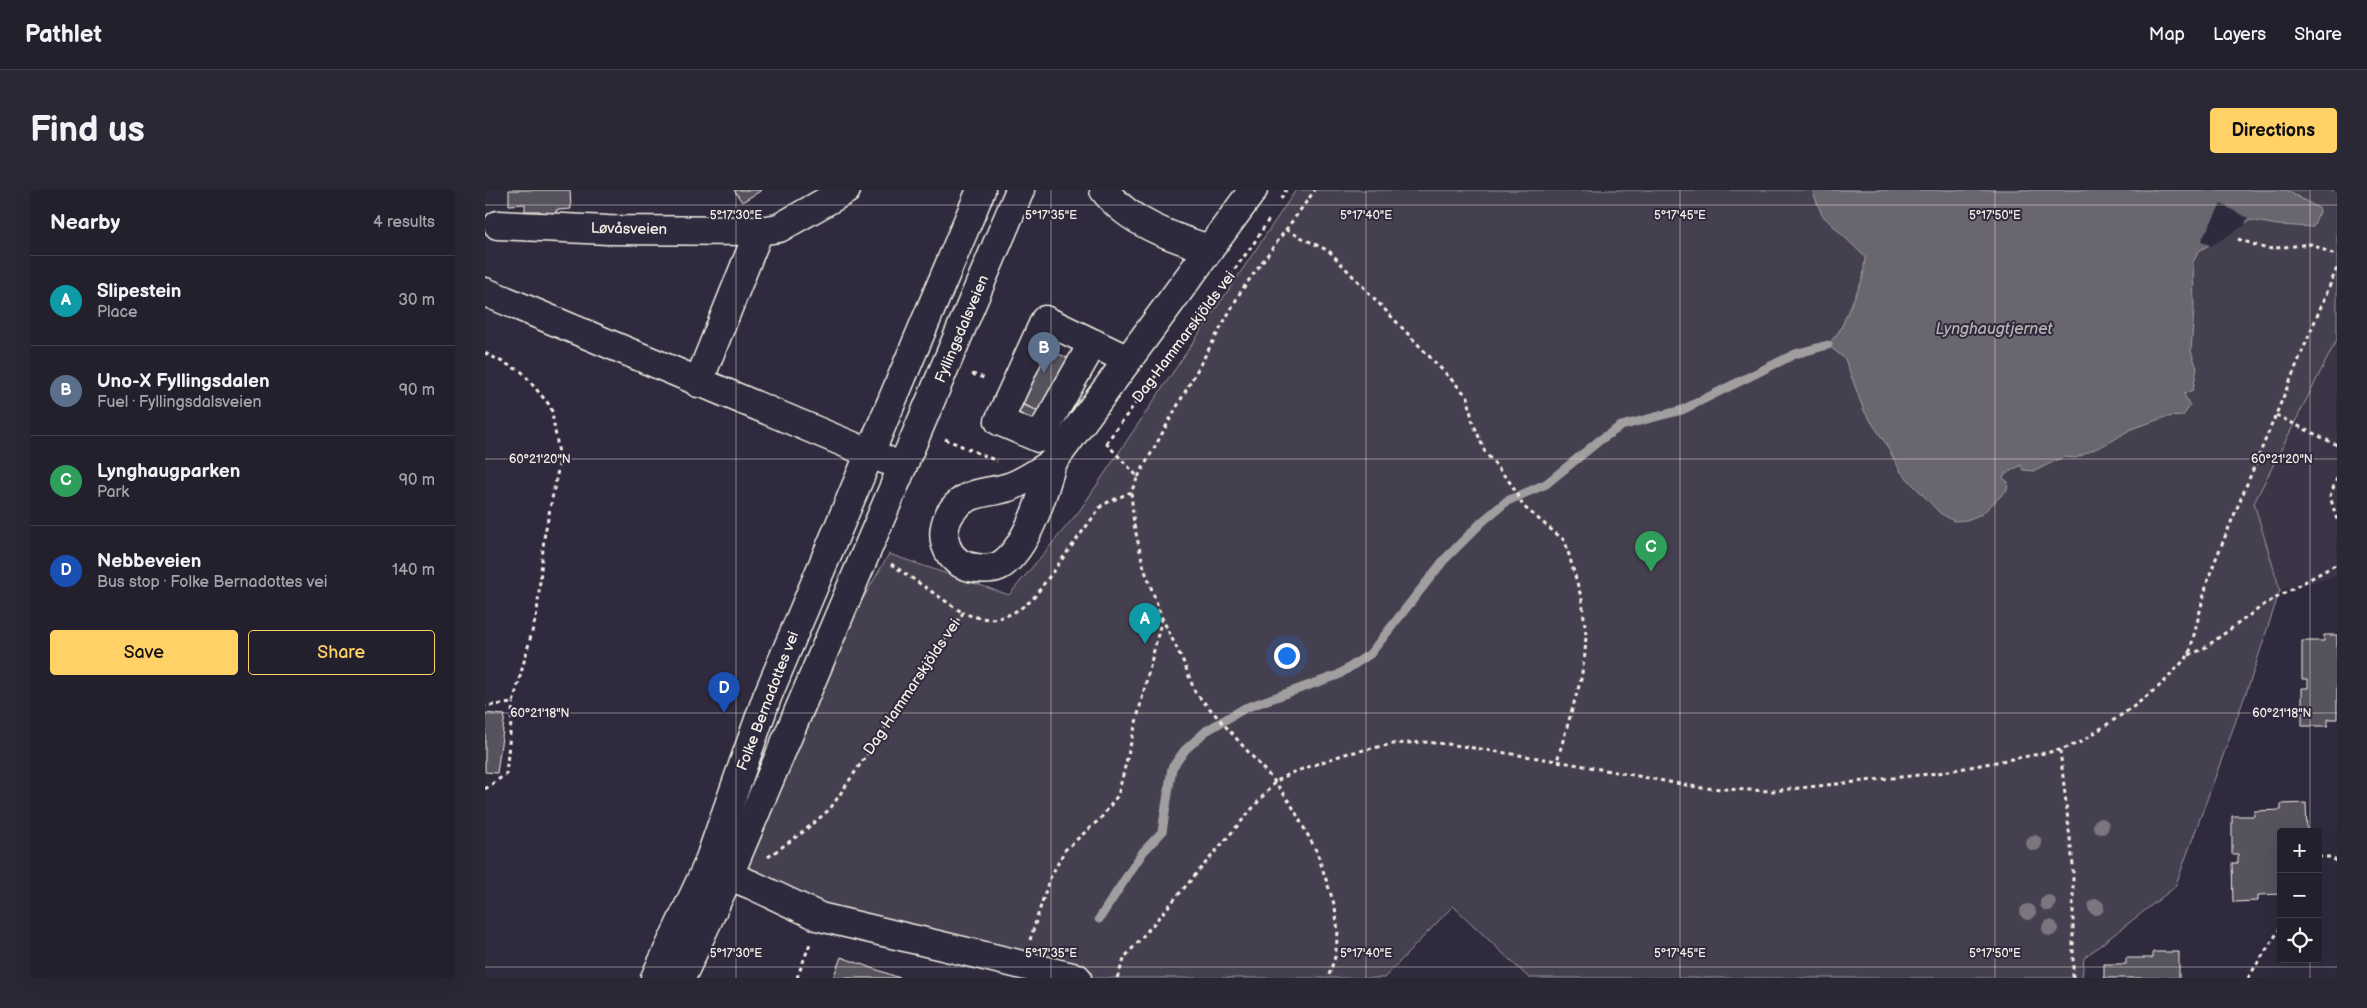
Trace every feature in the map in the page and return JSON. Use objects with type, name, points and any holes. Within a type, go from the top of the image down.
[{"type":"main road","name":"Løvåsveien","points":[[498,225],[608,230],[759,231],[779,228],[847,190]]},
{"type":"main road","name":"Folke Bernadottes vei","points":[[681,978],[718,871],[767,697],[981,190]]},
{"type":"main road","name":"Fyllingsdalsveien","points":[[903,468],[1020,190]]},
{"type":"main road","points":[[1104,190],[1119,207],[1135,218],[1178,239],[1209,249]]},
{"type":"main road","name":"Dag Hammarskjölds vei","points":[[1052,463],[1253,190]]},
{"type":"main road","points":[[698,383],[759,231]]},
{"type":"main road","points":[[485,292],[903,468]]},
{"type":"main road","points":[[1093,343],[1128,360]]},
{"type":"main road","name":"Folke Bernadottes vei","points":[[655,978],[718,871],[903,468]]},
{"type":"main road","points":[[718,871],[820,917],[1049,974],[1077,978]]},
{"type":"path","points":[[1276,206],[1286,190]]},
{"type":"path","name":"Dag Hammarskjölds vei","points":[[768,857],[803,832],[830,809],[963,613],[977,618],[999,620],[1018,611],[1032,600],[1102,505],[1131,492],[1241,291],[1315,190]]},
{"type":"path","name":"Dag Hammarskjölds vei","points":[[1138,477],[1106,443],[1254,243],[1272,214]]},
{"type":"path","points":[[1286,230],[1329,251],[1468,397],[1472,420],[1485,452],[1512,485],[1523,506],[1565,540],[1581,600],[1586,635],[1582,671],[1557,761]]},
{"type":"path","points":[[2238,238],[2267,250],[2311,244],[2337,256]]},
{"type":"path","points":[[2189,655],[2214,564],[2337,268]]},
{"type":"path","points":[[485,353],[522,372],[551,407],[560,460],[544,538],[537,613],[513,703],[506,774],[485,789]]},
{"type":"path","points":[[2276,415],[2337,445]]},
{"type":"path","points":[[2337,478],[2330,496],[2337,520]]},
{"type":"path","points":[[1131,492],[1134,524],[1144,568],[1162,618],[1184,663],[1195,692],[1275,782],[1292,806],[1317,852],[1335,907],[1338,932],[1335,957],[1329,978]]},
{"type":"path","points":[[885,561],[963,613]]},
{"type":"path","points":[[1117,978],[1125,956],[1275,782],[1291,773],[1345,754],[1393,744],[1448,744],[1557,761],[1702,788],[1772,791],[1938,773],[2060,750],[2081,742],[2133,707],[2167,679],[2189,655],[2203,649],[2265,604],[2337,564]]},
{"type":"path","points":[[1029,946],[1049,880],[1065,850],[1101,818],[1118,796],[1162,618]]},
{"type":"path","points":[[485,706],[513,703]]},
{"type":"path","points":[[2060,750],[2073,866],[2073,978]]},
{"type":"path","points":[[2322,857],[2329,857],[2337,861]]},
{"type":"path","points":[[797,978],[820,917]]},
{"type":"path","points":[[2248,978],[2277,933]]},
{"type":"shaded area","points":[[1296,190],[2337,190],[2337,339],[2254,503],[2280,590],[2250,682],[2175,887],[2084,958],[2082,978],[1529,978],[1453,906],[1384,978],[1077,978],[874,930],[729,875],[798,710],[889,554],[1009,595],[1080,510]]},
{"type":"shaded area","points":[[2337,339],[2337,576],[2280,590],[2254,503]]},
{"type":"water","name":"Lynghaugtjernet","points":[[1812,190],[2286,190],[2320,209],[2313,227],[2277,225],[2250,220],[2199,251],[2193,262],[2194,309],[2191,351],[2197,368],[2193,390],[2184,394],[2190,406],[2183,416],[2166,417],[2131,429],[2112,441],[2076,458],[2063,457],[2035,471],[2023,470],[2021,465],[2004,475],[2003,478],[2008,482],[2007,490],[1982,514],[1967,520],[1954,521],[1940,513],[1901,472],[1884,441],[1864,411],[1845,359],[1828,345],[1840,330],[1863,278],[1865,257],[1822,215]]},
{"type":"pier","points":[[2221,204],[2248,218],[2244,226],[2211,246],[2201,241]]},
{"type":"building","points":[[509,190],[570,190],[571,209],[556,210],[557,217],[540,218],[540,211],[525,211],[525,204],[509,205]]},
{"type":"building","points":[[734,190],[762,190],[742,202]]},
{"type":"building","points":[[1041,346],[1070,359],[1045,414],[1016,401]]},
{"type":"building","points":[[1023,405],[1038,411],[1033,421],[1018,414]]},
{"type":"building","points":[[2324,635],[2337,635],[2337,719],[2328,719],[2328,726],[2302,726],[2302,688],[2308,688],[2308,679],[2302,679],[2302,641],[2324,641]]},
{"type":"building","points":[[485,713],[505,715],[497,773],[485,772]]},
{"type":"building","points":[[2306,803],[2307,828],[2277,828],[2277,894],[2258,895],[2258,901],[2233,902],[2232,863],[2238,863],[2238,854],[2232,854],[2232,816],[2254,816],[2254,811],[2281,810],[2281,804]]},
{"type":"building","points":[[2153,952],[2179,952],[2179,978],[2104,978],[2104,964],[2126,964],[2126,958],[2153,958]]},
{"type":"building","points":[[841,957],[900,978],[833,978]]},
{"type":"waterway","points":[[1099,919],[1143,852],[1162,832],[1172,768],[1185,750],[1206,731],[1245,708],[1338,675],[1370,654],[1444,560],[1483,521],[1507,501],[1546,484],[1600,440],[1621,426],[1682,410],[1795,354],[1828,345]]},
{"type":"place","name":"Uno-X Fyllingsdalen","points":[[1044,373]]},
{"type":"place","name":"Lynghaugparken","points":[[1651,572]]},
{"type":"place","name":"Slipestein","points":[[1145,644]]},
{"type":"place","name":"Nebbeveien","points":[[724,713]]}]
